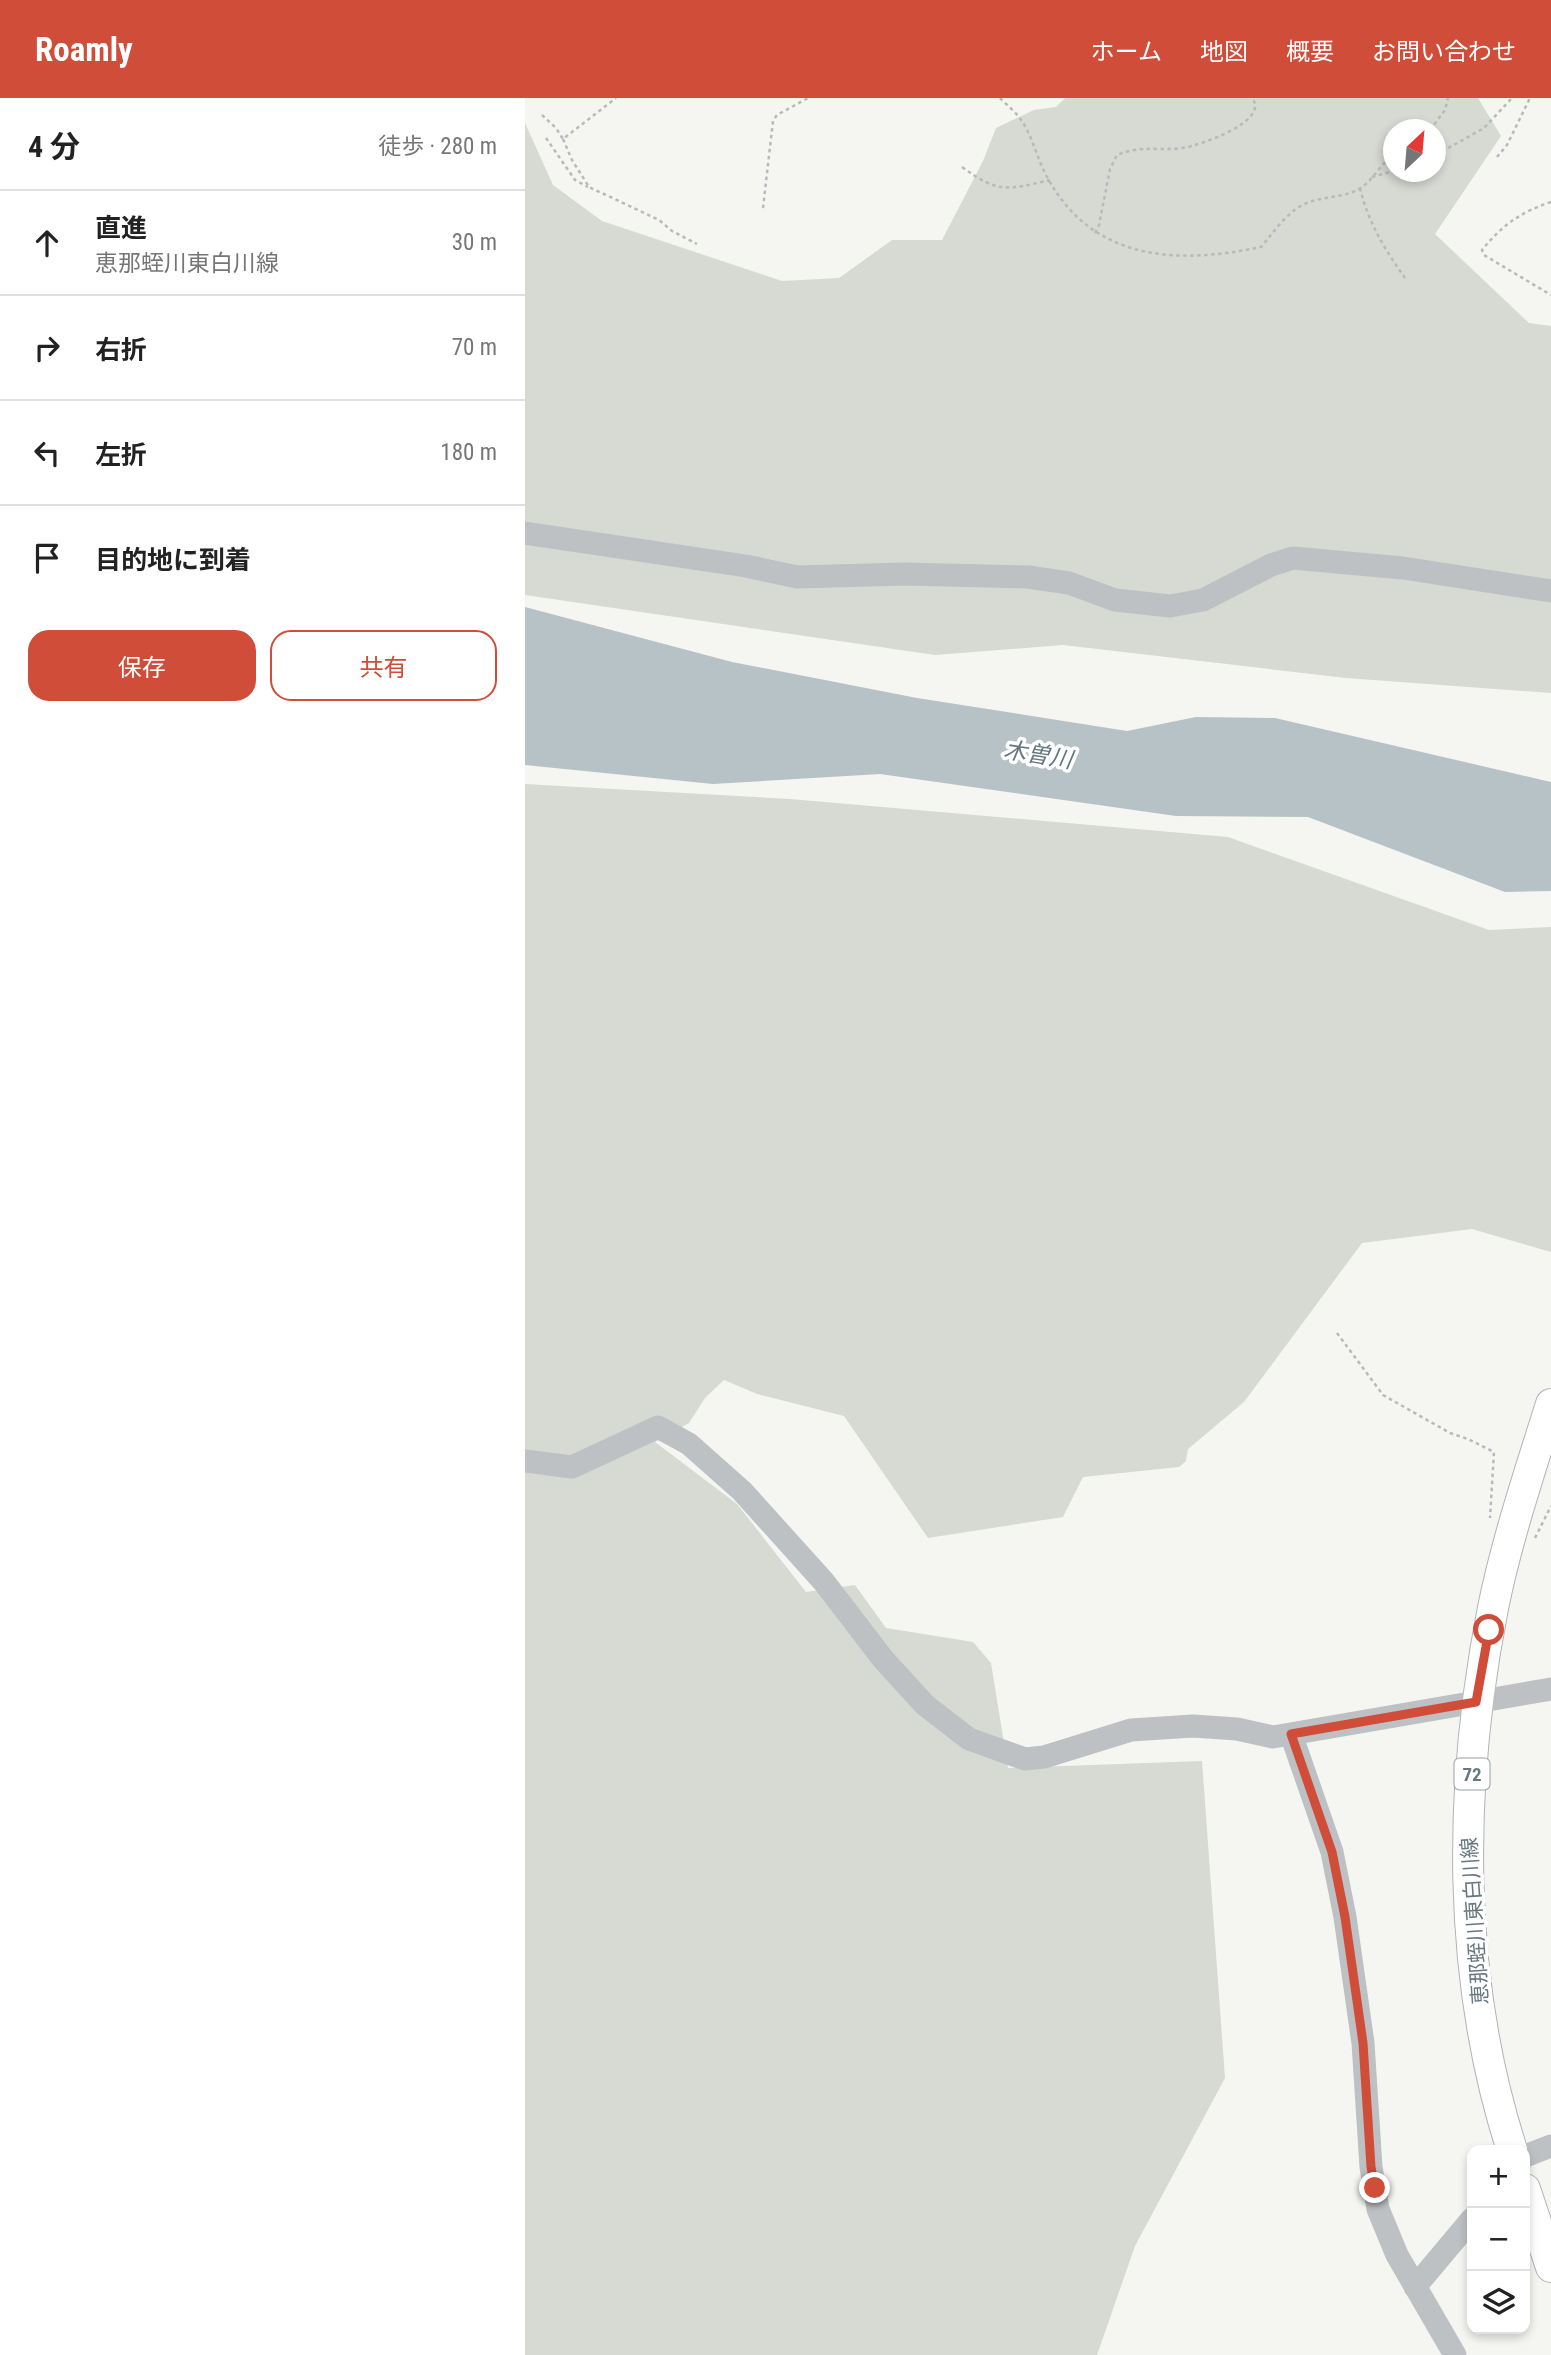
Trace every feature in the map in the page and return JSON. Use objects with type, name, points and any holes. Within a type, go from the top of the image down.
[{"type":"main road","name":"恵那蛭川東白川線","points":[[1510,2145],[1496,2100],[1475,1974],[1467,1860],[1476,1702],[1501,1574],[1551,1404]]},
{"type":"main road","points":[[1530,2204],[1551,2267]]},
{"type":"street","points":[[525,533],[746,566],[797,577],[905,574],[1028,577],[1069,583],[1115,600],[1170,606],[1203,600],[1271,565],[1293,558],[1403,568],[1551,591]]},
{"type":"street","points":[[525,1461],[572,1468],[658,1427],[689,1444],[742,1491],[782,1533],[824,1582],[883,1659],[925,1705],[969,1738],[1025,1759],[1044,1757],[1131,1730],[1192,1726],[1237,1729],[1273,1737],[1551,1689]]},
{"type":"street","points":[[1291,1734],[1332,1852],[1345,1917],[1363,2043],[1371,2167],[1378,2209],[1397,2255],[1455,2355]]},
{"type":"street","points":[[1530,2154],[1551,2146]]},
{"type":"street","points":[[1415,2287],[1467,2225]]},
{"type":"path","points":[[563,139],[616,98]]},
{"type":"path","points":[[764,208],[773,121],[778,115],[808,98]]},
{"type":"path","points":[[999,98],[1018,116],[1029,132],[1049,180],[1067,207],[1095,233],[1129,248],[1154,253],[1206,255],[1261,247],[1290,211],[1309,202],[1332,198],[1360,188],[1383,161]]},
{"type":"path","points":[[1095,233],[1110,169],[1117,155],[1133,149],[1183,148],[1224,134],[1251,118],[1256,111],[1256,103],[1252,98]]},
{"type":"path","points":[[1438,119],[1445,110],[1448,98]]},
{"type":"path","points":[[1446,149],[1483,128],[1512,98]]},
{"type":"path","points":[[1497,157],[1507,145],[1530,98]]},
{"type":"path","points":[[542,115],[556,128],[577,170],[589,187]]},
{"type":"path","points":[[546,138],[575,180],[659,220],[672,231],[697,244]]},
{"type":"path","points":[[962,167],[982,181],[1004,189],[1049,180]]},
{"type":"path","points":[[1372,177],[1383,174]]},
{"type":"path","points":[[1360,188],[1377,235],[1405,278]]},
{"type":"path","points":[[1551,202],[1515,216],[1498,230],[1482,250],[1484,255],[1551,296]]},
{"type":"path","points":[[1337,1333],[1383,1395],[1450,1433],[1468,1438],[1494,1452],[1490,1520]]},
{"type":"shaded area","points":[[1065,98],[1478,98],[1501,136],[1435,234],[1529,323],[1551,326],[1551,693],[1346,678],[1063,645],[935,655],[525,595],[525,123],[553,185],[602,221],[782,281],[839,278],[892,240],[942,240],[983,161],[996,128],[1034,110],[1056,107]]},
{"type":"shaded area","points":[[525,784],[790,799],[1228,837],[1489,930],[1551,927],[1551,1252],[1472,1229],[1362,1243],[1244,1402],[1188,1449],[1186,1461],[1179,1467],[1083,1477],[1063,1517],[928,1538],[844,1416],[757,1394],[724,1380],[705,1398],[689,1423],[655,1442],[737,1504],[806,1592],[855,1585],[886,1628],[973,1642],[991,1663],[1008,1768],[1202,1761],[1225,2078],[1135,2246],[1097,2355],[525,2355]]},
{"type":"water","name":"木曽川","points":[[525,607],[732,662],[917,698],[1127,731],[1196,717],[1275,718],[1551,782],[1551,891],[1505,892],[1308,817],[1176,816],[880,774],[713,784],[525,765]]},
{"type":"route","points":[[1375,2188],[1371,2167],[1363,2043],[1345,1917],[1332,1852],[1291,1734],[1476,1702],[1489,1630]]}]
